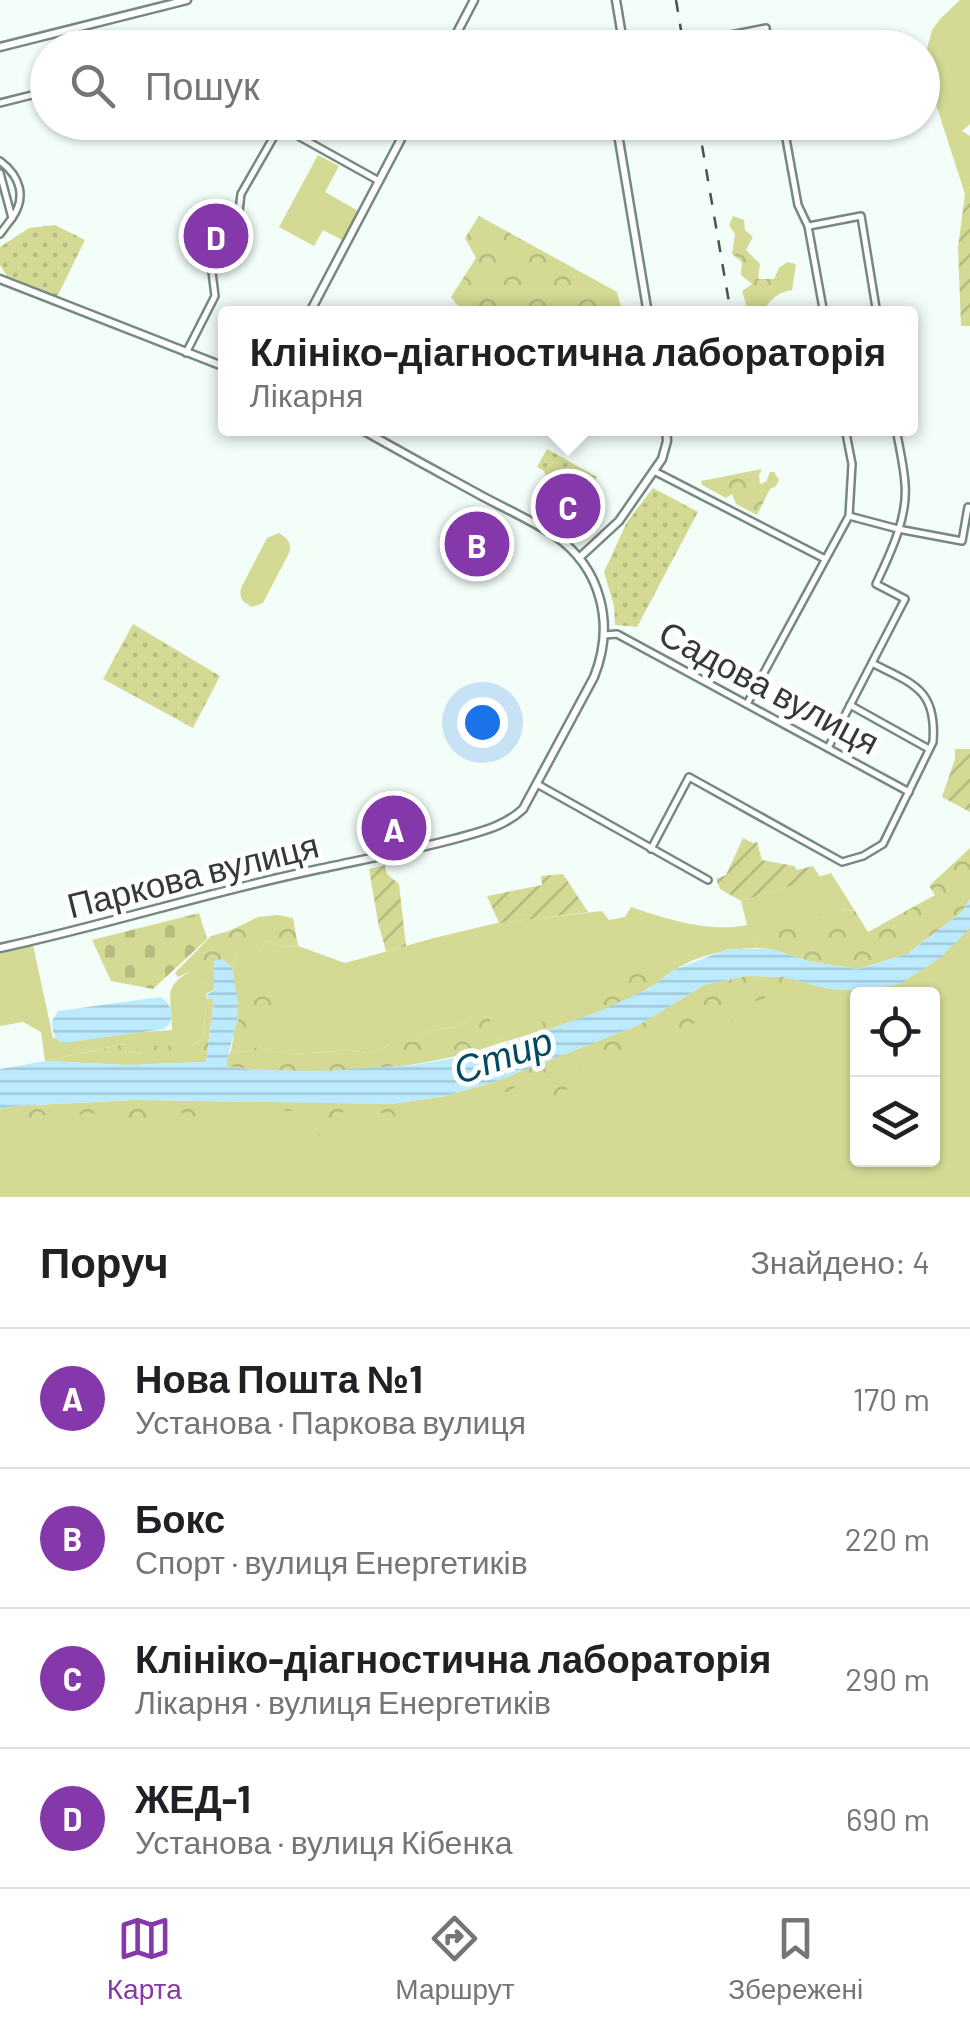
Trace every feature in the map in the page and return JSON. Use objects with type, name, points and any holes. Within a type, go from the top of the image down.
[{"type":"street","points":[[70,30],[187,0]]},
{"type":"street","points":[[458,30],[474,0]]},
{"type":"street","points":[[616,0],[621,30]]},
{"type":"street","points":[[0,48],[30,40]]},
{"type":"street","points":[[0,103],[30,96]]},
{"type":"street","points":[[186,352],[215,296],[212,272],[237,228],[241,194],[269,140]]},
{"type":"street","points":[[306,140],[379,181]]},
{"type":"street","points":[[313,306],[401,140]]},
{"type":"street","points":[[619,140],[647,306]]},
{"type":"street","points":[[786,140],[823,306]]},
{"type":"street","points":[[0,161],[19,184],[21,199],[0,234]]},
{"type":"street","points":[[0,173],[12,218]]},
{"type":"street","points":[[808,226],[862,216],[876,306]]},
{"type":"street","points":[[0,279],[218,364]]},
{"type":"street","points":[[374,436],[556,536],[590,572],[600,597],[604,635]]},
{"type":"street","points":[[579,558],[619,521],[662,459],[667,436]]},
{"type":"street","points":[[747,704],[849,516],[852,464],[846,436]]},
{"type":"street","points":[[828,748],[905,599],[876,584],[904,510],[906,486],[897,436]]},
{"type":"street","points":[[654,471],[824,558]]},
{"type":"street","points":[[849,516],[962,541],[970,508]]},
{"type":"street","name":"Садова вулиця","points":[[604,635],[618,634],[908,792]]},
{"type":"street","name":"Паркова вулиця","points":[[0,948],[275,879],[400,853],[491,829],[513,818],[523,809],[594,677],[604,635]]},
{"type":"street","points":[[651,849],[690,777],[842,862],[883,844],[930,749],[934,729],[930,708],[920,688],[872,663]]},
{"type":"street","points":[[850,705],[930,749]]},
{"type":"street","points":[[536,784],[708,880]]},
{"type":"green space","points":[[960,0],[970,0],[970,124],[962,131],[970,136],[970,187],[965,194],[940,117],[940,30],[932,30]]},
{"type":"green space","points":[[318,155],[339,166],[325,192],[360,212],[344,241],[323,230],[314,246],[279,227]]},
{"type":"green space","points":[[970,187],[970,326],[961,326],[958,248],[965,194]]},
{"type":"green space","points":[[479,216],[617,292],[621,306],[459,306],[451,297],[476,258],[465,238]]},
{"type":"green space","points":[[733,216],[744,220],[745,230],[753,237],[746,250],[760,264],[758,279],[774,279],[787,262],[796,264],[792,290],[775,297],[767,306],[746,306],[742,291],[752,284],[741,275],[742,262],[732,254],[735,234],[729,225]]},
{"type":"green space","points":[[55,225],[85,240],[57,297],[7,276],[0,265],[0,247],[29,228]]},
{"type":"green space","points":[[547,449],[597,477],[584,501],[547,479],[537,467]]},
{"type":"green space","points":[[762,469],[760,484],[766,482],[770,472],[779,480],[757,515],[736,504],[732,494],[726,498],[701,481]]},
{"type":"green space","points":[[653,488],[698,512],[637,627],[615,625],[604,572],[627,522]]},
{"type":"green space","points":[[279,533],[288,540],[290,551],[263,603],[252,607],[242,600],[241,588],[267,538]]},
{"type":"green space","points":[[133,624],[220,676],[193,728],[103,679]]},
{"type":"green space","points":[[955,749],[970,749],[970,812],[942,797]]},
{"type":"green space","points":[[743,838],[757,842],[762,860],[794,866],[797,870],[813,866],[820,877],[741,901],[720,889],[716,879],[726,875]]},
{"type":"green space","points":[[970,848],[970,899],[962,912],[907,954],[858,969],[755,948],[759,938],[770,929],[840,909],[855,911],[868,932],[935,895],[929,886]]},
{"type":"green space","points":[[385,865],[387,874],[399,884],[406,946],[386,951],[369,869]]},
{"type":"green space","points":[[831,873],[855,911],[840,909],[759,938],[755,948],[702,957],[612,1005],[519,1038],[500,1043],[497,1035],[480,1035],[471,1018],[455,1027],[431,1030],[414,1042],[391,1042],[370,1053],[290,1053],[257,1047],[246,1052],[231,1051],[238,1009],[232,967],[237,953],[257,953],[268,941],[283,947],[298,946],[345,963],[497,923],[602,911],[609,920],[625,917],[631,907],[688,924],[733,927],[747,925],[741,901]]},
{"type":"green space","points":[[563,874],[588,912],[499,923],[487,896],[542,885],[541,876]]},
{"type":"green space","points":[[199,913],[207,939],[153,989],[111,981],[92,940]]},
{"type":"green space","points":[[258,917],[293,918],[298,946],[283,947],[268,941],[257,953],[237,953],[232,967],[222,960],[214,989],[201,981],[200,967],[178,977],[175,973],[211,936]]},
{"type":"green space","points":[[970,928],[970,1197],[0,1197],[0,1109],[136,1100],[392,1104],[445,1096],[494,1082],[639,1025],[704,985],[746,976],[783,977],[830,989],[850,990],[850,1167],[940,1167],[940,987],[871,987]]},
{"type":"green space","points":[[33,945],[53,1038],[172,1030],[171,990],[179,979],[201,966],[201,981],[214,989],[205,995],[214,999],[206,1006],[203,1039],[190,1046],[148,1046],[142,1054],[130,1052],[125,1044],[45,1061],[41,1032],[23,1022],[0,1026],[0,954]]},
{"type":"green space","points":[[630,960],[639,960],[647,968],[651,964],[665,977],[605,1010],[539,1032],[543,1021],[560,1018],[575,1001],[592,1003],[597,989],[603,986],[613,993],[625,982]]},
{"type":"green space","points":[[746,976],[796,980],[767,990],[762,1001],[738,1005],[738,1017],[730,1023],[724,1019],[725,1010],[657,1042],[644,1037],[639,1046],[584,1062],[579,1070],[568,1073],[565,1107],[560,1110],[547,1079],[518,1085],[508,1092],[499,1091],[494,1082],[639,1025],[705,985]]},
{"type":"green space","points":[[258,991],[272,993],[275,1008],[255,1027],[257,1040],[243,1046],[235,1042],[238,997]]},
{"type":"green space","points":[[214,999],[206,1062],[126,1065],[45,1061],[126,1044],[130,1052],[141,1054],[148,1046],[190,1046],[203,1039],[206,1006]]},
{"type":"green space","points":[[471,1018],[489,1019],[492,1024],[481,1034],[497,1035],[500,1043],[434,1061],[365,1070],[227,1067],[231,1051],[245,1052],[257,1047],[290,1053],[370,1053],[391,1042],[414,1042],[431,1030],[455,1027]]},
{"type":"green space","points":[[136,1100],[402,1102],[395,1116],[390,1117],[375,1109],[336,1115],[338,1121],[319,1136],[327,1118],[300,1106],[290,1111],[209,1110],[188,1120],[181,1112],[171,1112],[125,1128],[107,1112],[51,1114],[0,1129],[0,1109]]},
{"type":"water","name":"Стир","points":[[970,899],[970,928],[940,958],[900,984],[830,989],[783,977],[746,976],[704,985],[639,1025],[494,1082],[445,1096],[392,1104],[136,1100],[0,1109],[0,1069],[45,1061],[126,1065],[206,1062],[214,999],[205,997],[214,989],[214,961],[222,959],[232,967],[238,1004],[227,1067],[322,1071],[413,1065],[461,1057],[600,1011],[650,988],[674,970],[728,949],[771,949],[812,962],[858,969],[907,954],[962,912]]},
{"type":"water","points":[[160,997],[171,1012],[164,1029],[64,1043],[54,1035],[52,1021],[58,1011]]},
{"type":"railway","points":[[676,0],[681,30]]},
{"type":"railway","points":[[701,140],[730,306]]},
{"type":"place","name":"ЖЕД-1","points":[[216,236]]},
{"type":"place","name":"Клініко-діагностична лабораторія","points":[[568,506]]},
{"type":"place","name":"Бокс","points":[[477,544]]},
{"type":"place","name":"Нова Пошта №1","points":[[394,828]]}]
